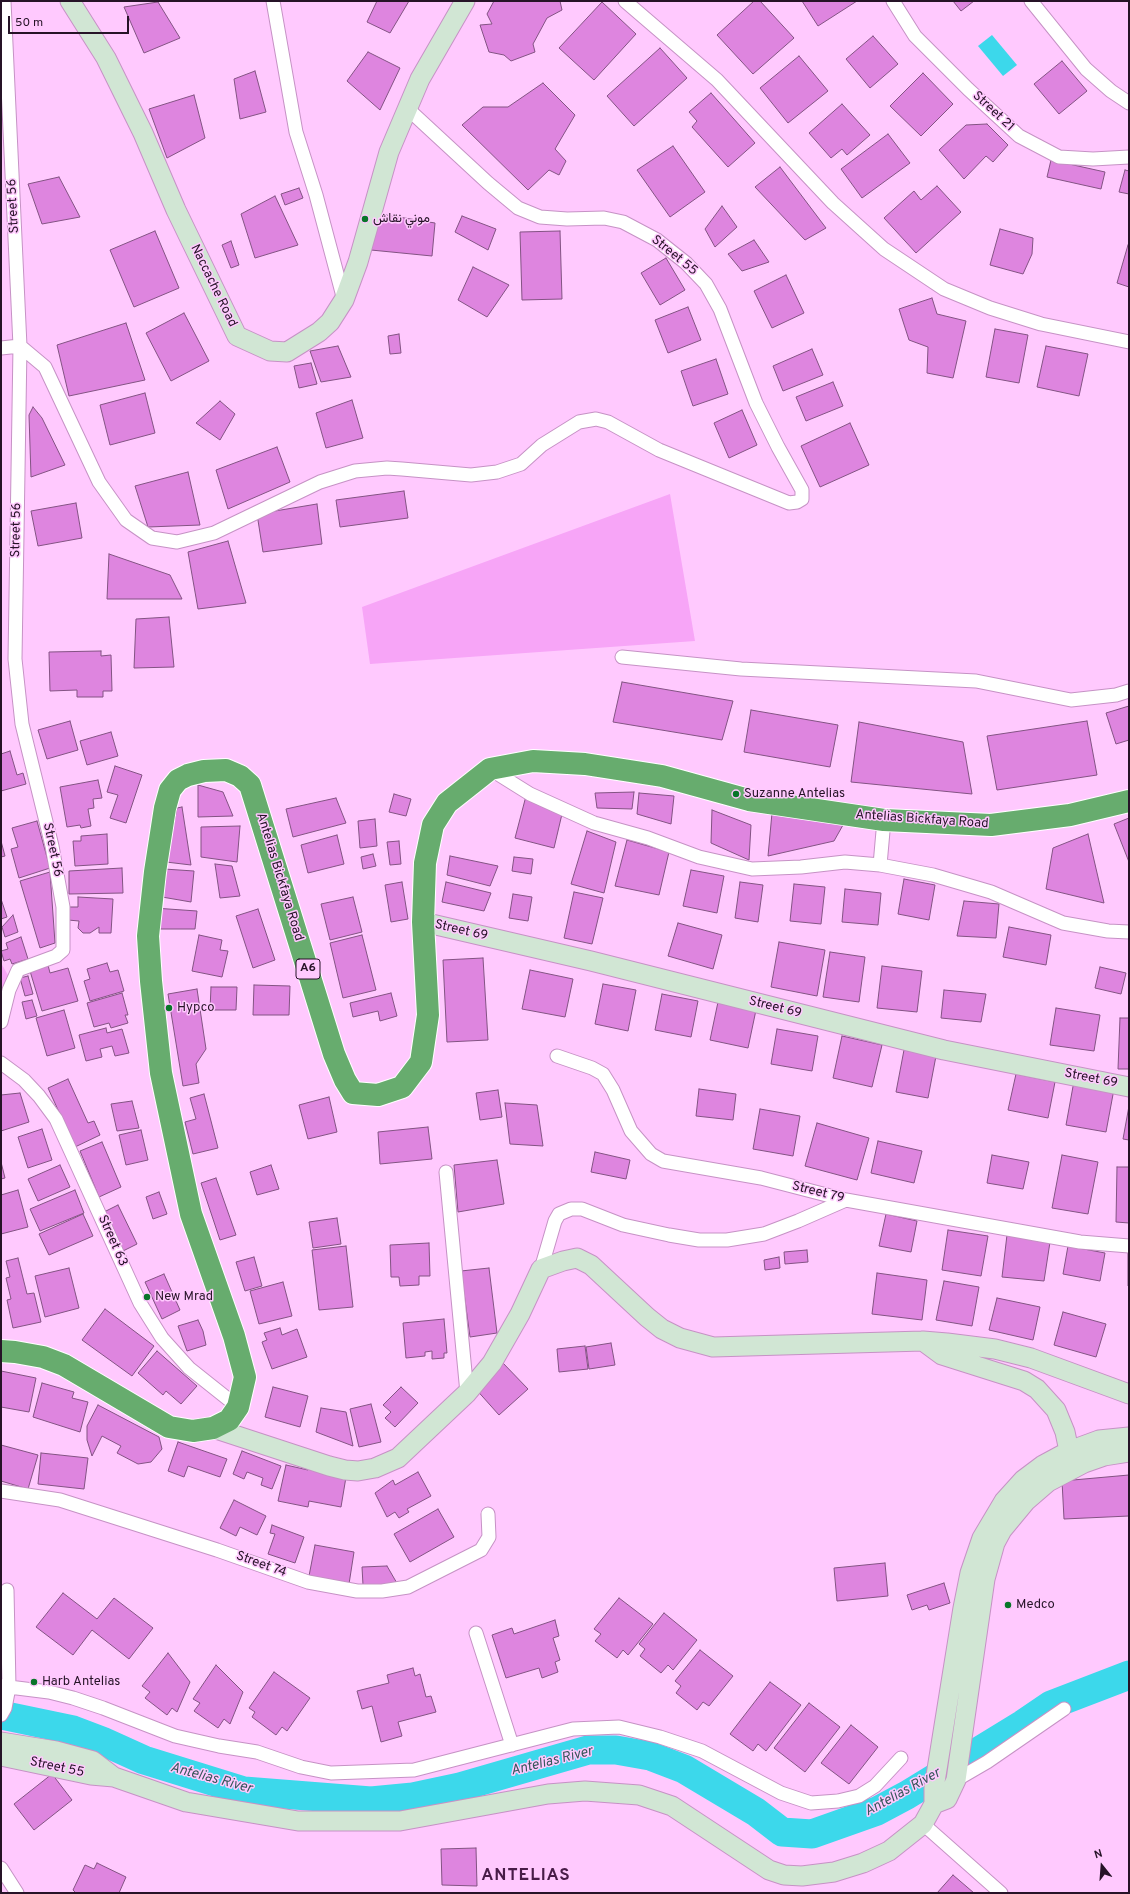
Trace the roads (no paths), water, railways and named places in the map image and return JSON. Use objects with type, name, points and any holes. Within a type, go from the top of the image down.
[{"type":"highway","name":"Antelias Bickfaya Road","points":[[238,1408],[245,1377],[234,1336],[191,1214],[167,1108],[154,1024],[148,936],[155,872],[165,808],[170,790],[178,780],[204,771],[226,770],[240,776],[250,785],[334,1054],[345,1080],[354,1093],[378,1095],[402,1087],[421,1062],[428,1015],[423,922],[425,863],[433,825],[447,803],[490,769],[533,761],[585,764],[662,776],[749,800],[884,820],[991,825],[1070,815],[1129,801]]},
{"type":"highway","points":[[1,1351],[43,1357],[64,1365],[169,1427],[193,1431],[213,1428],[229,1420],[238,1408]]},
{"type":"street","name":"Street 56","points":[[1,1022],[9,990],[18,970],[56,956],[63,950],[63,907],[52,846],[22,724],[15,659],[20,346],[4,1]]},
{"type":"street","name":"Naccache Road","points":[[70,1],[106,58],[143,133],[176,210],[237,336],[270,351],[287,352],[319,332],[330,322],[344,300],[358,262],[389,152],[420,79],[465,1]]},
{"type":"street","points":[[273,1],[296,132],[316,195],[344,300]]},
{"type":"street","points":[[625,1],[717,80],[833,203],[890,253],[944,289],[990,308],[1041,324],[1129,342]]},
{"type":"street","name":"Street 21","points":[[893,1],[915,36],[968,89],[1019,136],[1059,157],[1094,159],[1129,157]]},
{"type":"street","points":[[1031,1],[1086,69],[1111,91],[1129,103]]},
{"type":"street","name":"Street 55","points":[[20,346],[45,367],[99,482],[126,520],[152,538],[177,542],[214,533],[320,482],[355,471],[395,468],[471,475],[497,472],[521,464],[542,445],[579,422],[596,419],[608,422],[659,450],[789,503],[802,499],[802,490],[756,403],[720,309],[706,284],[686,263],[657,240],[622,222],[604,218],[540,218],[518,208],[488,183],[408,109]]},
{"type":"street","points":[[1,348],[20,346]]},
{"type":"street","points":[[622,657],[741,670],[976,681],[1071,700],[1116,695],[1129,691]]},
{"type":"street","points":[[490,769],[530,794],[594,823],[648,838],[699,858],[752,869],[801,867],[845,862],[880,865],[933,875],[991,892],[1063,923],[1108,931],[1129,932]]},
{"type":"street","points":[[880,865],[884,820]]},
{"type":"street","name":"Street 69","points":[[423,922],[590,961],[944,1050],[1129,1087]]},
{"type":"street","name":"Street 79","points":[[557,1056],[592,1068],[603,1074],[614,1090],[630,1131],[651,1154],[663,1162],[761,1178],[846,1200],[1080,1242],[1129,1246]]},
{"type":"street","name":"Street 63","points":[[1,1063],[24,1080],[39,1096],[56,1119],[140,1303],[158,1332],[189,1368],[238,1408]]},
{"type":"street","points":[[446,1172],[466,1393]]},
{"type":"street","points":[[213,1428],[329,1466],[358,1471],[375,1468],[398,1458],[466,1393],[492,1363],[506,1341],[541,1269],[555,1221],[559,1214],[571,1209],[582,1209],[623,1225],[669,1235],[699,1240],[727,1240],[764,1234],[846,1200]]},
{"type":"street","points":[[541,1269],[563,1261],[577,1258],[591,1265],[662,1329],[680,1338],[713,1346],[923,1341],[995,1348],[1031,1358],[1129,1394]]},
{"type":"street","points":[[923,1341],[942,1356],[1024,1381],[1037,1389],[1056,1410],[1065,1432],[1069,1451]]},
{"type":"street","points":[[1,1742],[56,1751],[93,1761],[114,1777],[186,1802],[298,1821],[400,1821],[548,1794],[570,1792],[585,1791],[639,1795],[672,1806],[769,1870],[784,1875],[802,1876],[834,1872],[863,1863],[889,1851],[923,1824],[934,1796],[963,1608],[973,1564],[982,1538],[1004,1501],[1023,1480],[1043,1465],[1069,1451],[1099,1440],[1129,1437]]},
{"type":"street","points":[[934,1796],[947,1799],[957,1775],[985,1579],[996,1543],[1002,1530],[1026,1501],[1048,1482],[1084,1463],[1104,1456],[1129,1452]]},
{"type":"street","name":"Street 74","points":[[1,1491],[60,1500],[218,1550],[308,1582],[357,1591],[382,1591],[408,1587],[481,1550],[489,1537],[488,1514]]},
{"type":"street","points":[[3,1711],[8,1590]]},
{"type":"street","points":[[476,1633],[512,1745]]},
{"type":"street","points":[[5,1686],[49,1692],[73,1698],[175,1736],[219,1746],[257,1752],[301,1767],[331,1773],[414,1770],[573,1729],[618,1727],[660,1737],[698,1756],[781,1793],[811,1802],[838,1801],[859,1796],[875,1786],[901,1758]]},
{"type":"street","points":[[957,1775],[987,1762],[1064,1709]]},
{"type":"street","name":"Street 55","points":[[1,1756],[91,1775],[114,1777]]},
{"type":"street","points":[[923,1824],[1001,1893]]},
{"type":"street","points":[[1,1868],[17,1893]]},
{"type":"waterway","name":"Antelias River","points":[[1,1715],[73,1730],[144,1760],[244,1791],[371,1801],[413,1797],[460,1787],[588,1750],[616,1750],[650,1756],[684,1769],[756,1812],[782,1832],[812,1834],[877,1811],[907,1795],[1023,1724],[1051,1705],[1129,1675]]},
{"type":"place","name":"موني نقاش","points":[[365,219]]},
{"type":"place","name":"Suzanne Antelias","points":[[736,794]]},
{"type":"place","name":"Hypco","points":[[169,1008]]},
{"type":"place","name":"New Mrad","points":[[147,1297]]},
{"type":"place","name":"Medco","points":[[1008,1605]]},
{"type":"place","name":"Harb Antelias","points":[[34,1682]]},
{"type":"district","name":"ANTELIAS","points":[[526,1877]]}]
